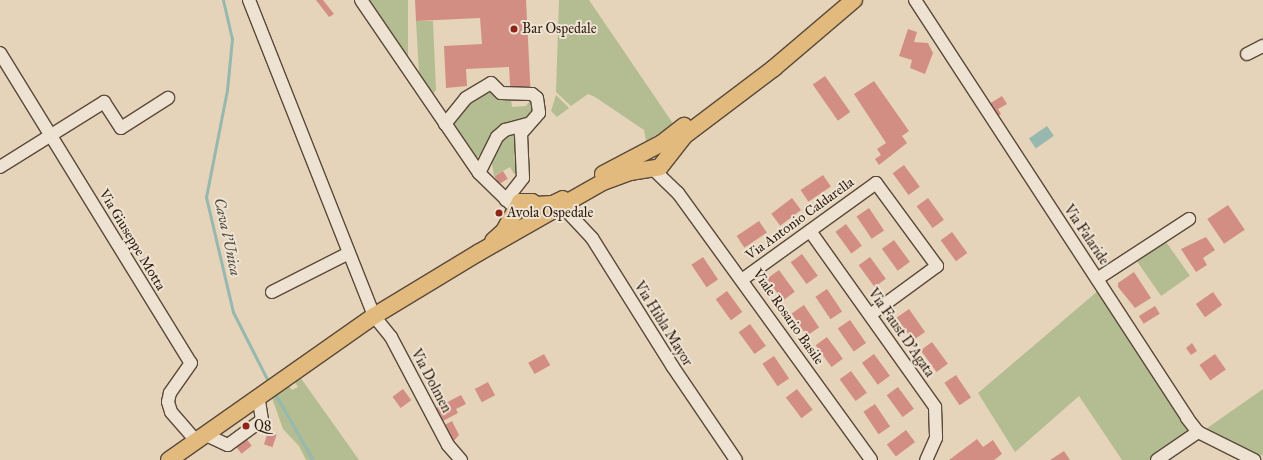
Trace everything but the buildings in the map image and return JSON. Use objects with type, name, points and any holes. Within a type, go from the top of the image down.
[{"type":"main road","points":[[512,207],[518,222],[562,206],[603,182],[658,165],[684,136],[774,68],[854,0]]},
{"type":"main road","points":[[170,460],[199,437],[279,380],[374,316],[478,253],[533,216],[650,149],[679,129],[718,109]]},
{"type":"main road","points":[[650,149],[661,150],[658,165]]},
{"type":"main road","points":[[478,253],[504,231],[512,207]]},
{"type":"street","name":"Via Dolmen","points":[[249,0],[374,316],[391,337],[448,445],[462,460]]},
{"type":"street","points":[[361,0],[445,124],[479,173],[512,207],[523,178],[520,146],[521,134],[527,124],[539,113],[537,98],[532,94],[501,93],[491,83],[466,98],[445,124]]},
{"type":"street","name":"Via Falaride","points":[[915,0],[1198,432]]},
{"type":"street","points":[[1247,54],[1263,46]]},
{"type":"street","name":"Via Giuseppe Motta","points":[[0,53],[190,363],[170,393],[168,402],[171,412],[199,437]]},
{"type":"street","points":[[0,167],[104,102],[120,128],[168,98]]},
{"type":"street","points":[[479,173],[497,136],[506,130],[527,124]]},
{"type":"street","name":"Viale Rosario Basile","points":[[658,165],[742,279],[871,460]]},
{"type":"street","name":"Via Antonio Caldarella","points":[[742,279],[876,183],[937,266],[870,315]]},
{"type":"street","name":"Via Hibla Mayor","points":[[562,206],[592,238],[673,367],[736,460]]},
{"type":"street","points":[[1097,279],[1190,219]]},
{"type":"street","name":"Via Faust D'Agata","points":[[810,231],[935,407],[936,438],[926,460]]},
{"type":"street","points":[[272,292],[349,254]]},
{"type":"street","points":[[199,437],[228,444],[262,420],[261,393]]},
{"type":"street","points":[[1157,460],[1198,432],[1254,460]]},
{"type":"green space","points":[[368,0],[408,0],[408,62]]},
{"type":"green space","points":[[559,0],[589,0],[674,125],[646,141],[644,130],[595,97],[588,94],[571,106],[556,92]]},
{"type":"green space","points":[[416,21],[433,21],[436,90],[433,94],[419,73]]},
{"type":"green space","points":[[490,88],[498,99],[511,100],[512,107],[526,106],[531,99],[536,108],[475,159],[455,129],[455,120],[460,108]]},
{"type":"green space","points":[[556,95],[569,108],[557,117],[551,111]]},
{"type":"green space","points":[[516,131],[522,168],[514,174],[510,167],[494,176],[491,157],[502,140]]},
{"type":"green space","points":[[1164,239],[1190,276],[1161,296],[1135,259]]},
{"type":"green space","points":[[1099,290],[1190,427],[1189,433],[1150,460],[1122,460],[1079,396],[1015,452],[978,393]]},
{"type":"green space","points":[[300,377],[359,460],[306,460],[299,446],[283,429],[272,398],[288,385],[292,390],[298,387],[294,381]]},
{"type":"green space","points":[[1263,389],[1263,455],[1258,456],[1203,431]]},
{"type":"water","points":[[1047,126],[1054,136],[1036,148],[1029,139]]},
{"type":"waterway","name":"Cava l'Unica","points":[[223,0],[232,39],[227,90],[206,197],[233,312],[269,383]]},
{"type":"waterway","name":"Cava l'Unica","points":[[274,392],[313,460]]},
{"type":"place","name":"Bar Ospedale","points":[[514,29]]},
{"type":"place","name":"Avola Ospedale","points":[[499,213]]},
{"type":"place","name":"Q8","points":[[246,426]]}]
